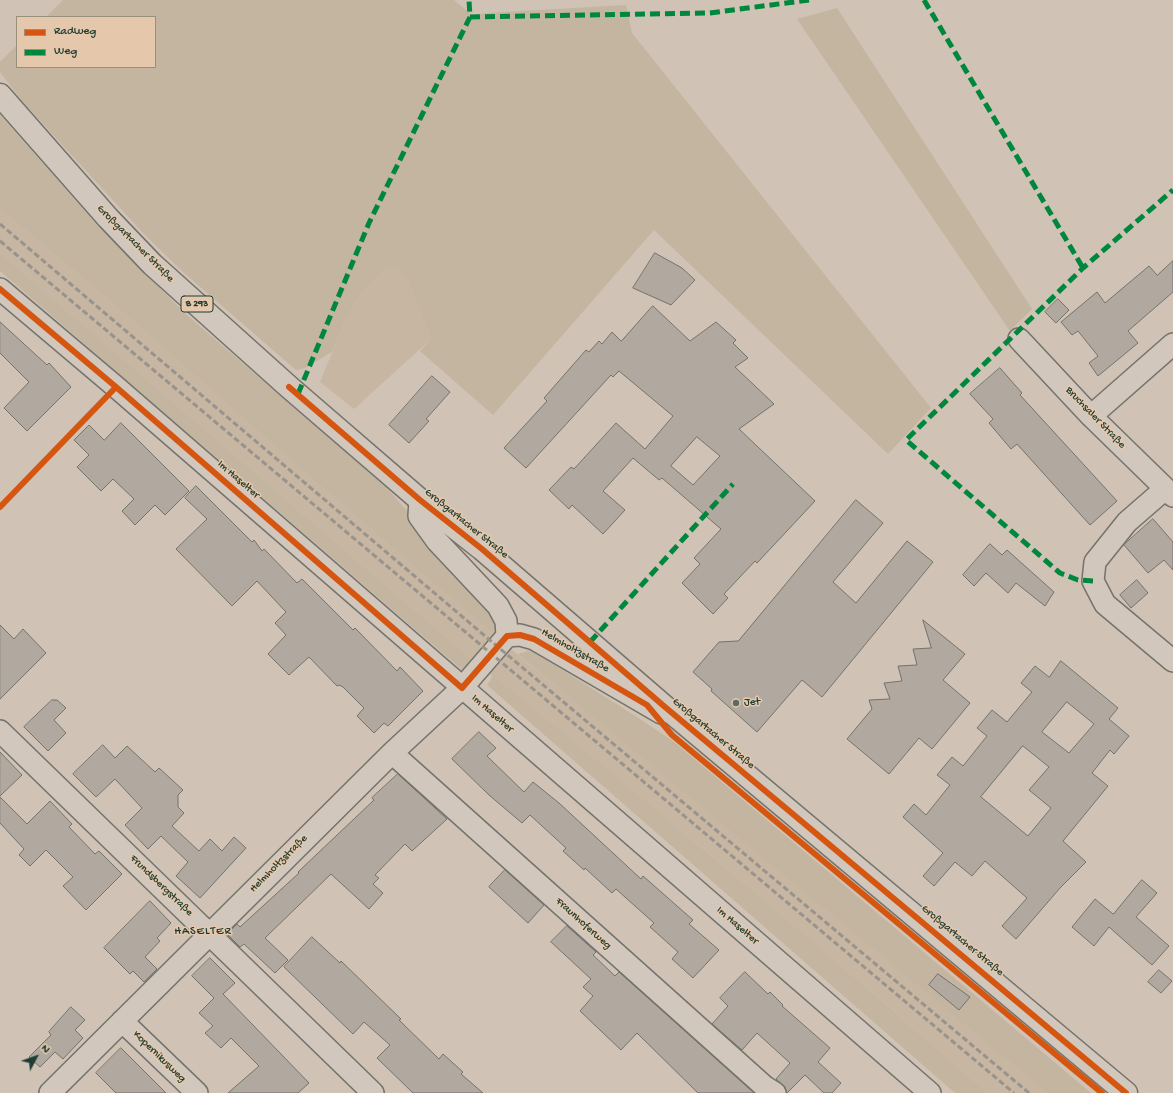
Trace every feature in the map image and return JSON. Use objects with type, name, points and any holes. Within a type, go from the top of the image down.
[{"type":"main road","name":"Großgartacher Straße","points":[[0,94],[108,218],[152,264],[289,387],[420,500],[482,549],[665,707],[1126,1093]]},
{"type":"street","name":"Im Haselter","points":[[0,289],[116,387],[930,1093]]},
{"type":"street","name":"Bruchsaler Straße","points":[[1019,339],[1090,416],[1169,492]]},
{"type":"street","points":[[1090,416],[1173,344]]},
{"type":"street","points":[[1169,492],[1127,522],[1095,562],[1093,581],[1105,604],[1173,661]]},
{"type":"street","points":[[420,500],[419,516],[437,541],[498,606],[506,621],[508,636]]},
{"type":"street","name":"Helmholtzstraße","points":[[50,1093],[209,933],[392,753],[462,688],[508,636],[520,635],[534,639],[661,713],[665,707]]},
{"type":"street","name":"Frundsbergstraße","points":[[0,731],[373,1093]]},
{"type":"street","name":"Fraunhoferweg","points":[[392,753],[758,1081],[775,1093]]},
{"type":"street","name":"Kopernikusweg","points":[[122,1021],[197,1093]]},
{"type":"shaded area","points":[[63,0],[454,0],[472,15],[626,5],[632,33],[931,408],[888,454],[654,230],[493,415],[420,351],[431,339],[409,283],[402,272],[388,266],[362,292],[346,319],[332,352],[305,368],[296,370],[183,272],[144,234],[22,101],[0,72],[0,62],[16,46],[16,68],[156,68],[156,16],[47,16]]},
{"type":"shaded area","points":[[837,8],[1032,309],[1010,331],[797,19]]},
{"type":"shaded area","points":[[0,115],[98,226],[187,315],[387,488],[495,612],[500,627],[495,636],[302,470],[110,301],[0,209]]},
{"type":"shaded area","points":[[0,209],[110,301],[302,470],[495,636],[655,766],[1047,1093],[988,1093],[700,846],[475,662],[0,253]]},
{"type":"shaded area","points":[[0,253],[475,662],[461,669],[0,271]]},
{"type":"shaded area","points":[[388,266],[402,271],[409,283],[431,339],[354,409],[320,382],[346,319],[362,292]]},
{"type":"shaded area","points":[[531,650],[674,742],[1091,1093],[1047,1093],[518,654]]},
{"type":"shaded area","points":[[493,676],[743,882],[988,1093],[955,1093],[487,685]]},
{"type":"building","points":[[655,253],[682,268],[695,280],[671,305],[633,288]]},
{"type":"building","points":[[1173,261],[1173,292],[1128,331],[1138,343],[1098,376],[1089,363],[1098,356],[1078,331],[1072,335],[1061,322],[1097,292],[1105,303],[1149,266],[1157,275]]},
{"type":"building","points":[[1058,299],[1069,310],[1056,323],[1045,312]]},
{"type":"building","points":[[653,306],[690,341],[716,322],[736,340],[733,343],[748,358],[735,367],[774,404],[739,429],[815,501],[757,563],[755,561],[724,594],[728,598],[713,614],[682,583],[700,564],[694,558],[721,529],[662,478],[659,480],[633,458],[603,491],[625,510],[603,534],[572,505],[569,509],[549,490],[571,467],[574,469],[616,423],[645,449],[673,416],[619,371],[613,377],[611,375],[526,468],[504,448],[547,401],[544,398],[586,350],[589,352],[599,341],[602,344],[612,332],[621,341]],"holes":[[[697,437],[720,456],[693,485],[671,466]]]},
{"type":"building","points":[[0,322],[47,365],[49,363],[71,387],[27,431],[4,408],[29,382],[0,353]]},
{"type":"building","points":[[1000,368],[1022,393],[1020,395],[1117,501],[1090,525],[1017,444],[1011,449],[989,423],[993,419],[970,394]]},
{"type":"building","points":[[432,376],[450,392],[426,419],[429,421],[409,443],[389,425]]},
{"type":"building","points":[[121,423],[189,491],[165,515],[155,505],[135,525],[122,511],[134,499],[113,479],[101,491],[77,467],[89,455],[74,440],[89,425],[104,440]]},
{"type":"building","points":[[196,486],[252,542],[254,540],[262,551],[264,549],[297,583],[302,579],[353,630],[355,628],[397,671],[400,667],[423,691],[388,726],[384,723],[374,733],[357,716],[364,708],[343,687],[339,685],[337,686],[309,657],[289,675],[268,654],[286,635],[275,623],[286,612],[257,581],[232,606],[176,549],[207,519],[185,498]]},
{"type":"building","points":[[856,500],[883,523],[833,582],[856,603],[907,541],[933,562],[822,697],[802,680],[757,732],[711,691],[712,689],[693,672],[719,642],[738,641]]},
{"type":"building","points":[[1153,519],[1173,542],[1173,570],[1164,560],[1148,573],[1124,545]]},
{"type":"building","points":[[990,544],[1002,555],[1007,550],[1054,592],[1045,606],[1016,583],[1008,593],[986,573],[974,586],[963,575]]},
{"type":"building","points":[[1137,580],[1148,593],[1131,608],[1120,595]]},
{"type":"building","points":[[923,620],[965,654],[943,680],[970,703],[932,749],[919,738],[889,774],[847,739],[872,709],[869,700],[890,699],[884,683],[902,681],[898,666],[917,665],[913,649],[931,648]]},
{"type":"building","points":[[0,625],[14,639],[23,629],[46,653],[0,699]]},
{"type":"building","points":[[1061,661],[1118,708],[1109,719],[1129,736],[1114,754],[1110,750],[1092,773],[1108,786],[1063,841],[1086,862],[1060,888],[1016,939],[1002,926],[1027,898],[985,861],[972,876],[955,862],[934,886],[923,876],[943,853],[903,817],[914,804],[926,815],[950,785],[937,775],[952,757],[963,766],[987,736],[977,728],[992,710],[1007,722],[1032,692],[1021,683],[1035,666],[1049,677]],"holes":[[[1067,702],[1094,724],[1069,753],[1042,732]],[[1023,746],[1049,767],[1029,790],[1051,808],[1028,836],[981,797]]]},
{"type":"building","points":[[52,700],[57,700],[66,708],[54,720],[66,733],[48,751],[24,727]]},
{"type":"building","points":[[479,732],[496,748],[487,756],[524,792],[533,782],[559,803],[641,879],[643,876],[693,920],[689,924],[719,950],[693,978],[672,959],[678,952],[650,927],[654,923],[616,889],[612,893],[585,868],[584,870],[563,851],[566,848],[530,815],[522,823],[489,795],[452,759]]},
{"type":"building","points":[[103,745],[115,758],[127,746],[155,772],[159,768],[183,790],[178,795],[178,807],[184,813],[172,826],[199,851],[210,839],[222,851],[234,837],[246,848],[200,898],[176,876],[188,862],[161,836],[148,849],[125,825],[142,808],[115,779],[96,797],[73,774]]},
{"type":"building","points":[[0,752],[22,775],[0,796]]},
{"type":"building","points":[[398,774],[447,819],[412,851],[405,844],[375,875],[379,878],[373,884],[383,893],[369,909],[331,874],[265,938],[288,960],[275,973],[244,944],[240,947],[227,934],[237,924],[240,927],[299,873],[298,872],[374,800],[372,798]]},
{"type":"building","points":[[0,797],[27,824],[50,801],[72,824],[69,827],[95,854],[99,851],[122,874],[86,910],[63,886],[73,877],[46,850],[30,866],[19,855],[24,849],[0,823]]},
{"type":"building","points":[[505,870],[544,905],[528,923],[489,887]]},
{"type":"building","points":[[1142,880],[1157,893],[1136,917],[1169,946],[1152,965],[1109,927],[1094,946],[1072,927],[1095,899],[1113,914]]},
{"type":"building","points":[[150,901],[171,923],[157,938],[160,941],[145,957],[157,969],[144,982],[133,971],[130,974],[104,948]]},
{"type":"building","points":[[567,926],[596,952],[593,955],[615,976],[619,972],[754,1093],[698,1093],[637,1033],[621,1050],[580,1011],[593,996],[583,987],[591,979],[551,942]]},
{"type":"building","points":[[312,937],[340,963],[341,961],[401,1019],[399,1020],[439,1059],[443,1054],[463,1072],[461,1074],[483,1093],[413,1093],[377,1058],[390,1045],[364,1022],[353,1034],[284,967]]},
{"type":"building","points":[[210,958],[235,983],[223,994],[309,1083],[298,1093],[228,1093],[259,1066],[231,1038],[221,1048],[205,1033],[213,1026],[199,1013],[214,998],[192,976]]},
{"type":"building","points":[[1159,970],[1172,981],[1161,993],[1148,982]]},
{"type":"building","points":[[745,972],[768,994],[770,992],[783,1005],[782,1006],[830,1048],[818,1062],[841,1083],[832,1093],[824,1093],[805,1075],[787,1093],[785,1087],[776,1079],[790,1063],[757,1033],[742,1050],[712,1024],[728,1006],[720,998]]},
{"type":"building","points":[[938,974],[970,997],[959,1010],[929,985]]},
{"type":"building","points":[[71,1007],[85,1020],[75,1030],[83,1038],[63,1059],[55,1052],[40,1067],[29,1057],[51,1035],[49,1032]]},
{"type":"building","points":[[121,1048],[166,1093],[116,1093],[96,1073]]},
{"type":"railway","points":[[0,224],[498,647],[1029,1093]]},
{"type":"railway","points":[[0,241],[1014,1093]]},
{"type":"marked path","points":[[298,394],[369,223],[470,17],[469,0]]},
{"type":"marked path","points":[[470,17],[710,13],[809,0]]},
{"type":"marked path","points":[[924,0],[1083,268]]},
{"type":"marked path","points":[[1093,581],[1078,580],[1060,573],[906,440],[1083,268],[1173,190]]},
{"type":"marked path","points":[[590,642],[733,484]]},
{"type":"cycle path","points":[[0,289],[116,387],[462,688],[507,636],[520,635],[534,639],[647,705],[672,735],[1102,1093]]},
{"type":"cycle path","points":[[0,507],[116,387]]},
{"type":"cycle path","points":[[289,387],[420,500],[482,549],[665,707],[1126,1093]]},
{"type":"place","name":"Jet","points":[[736,703]]},
{"type":"district","name":"HASELTER","points":[[203,932]]}]
